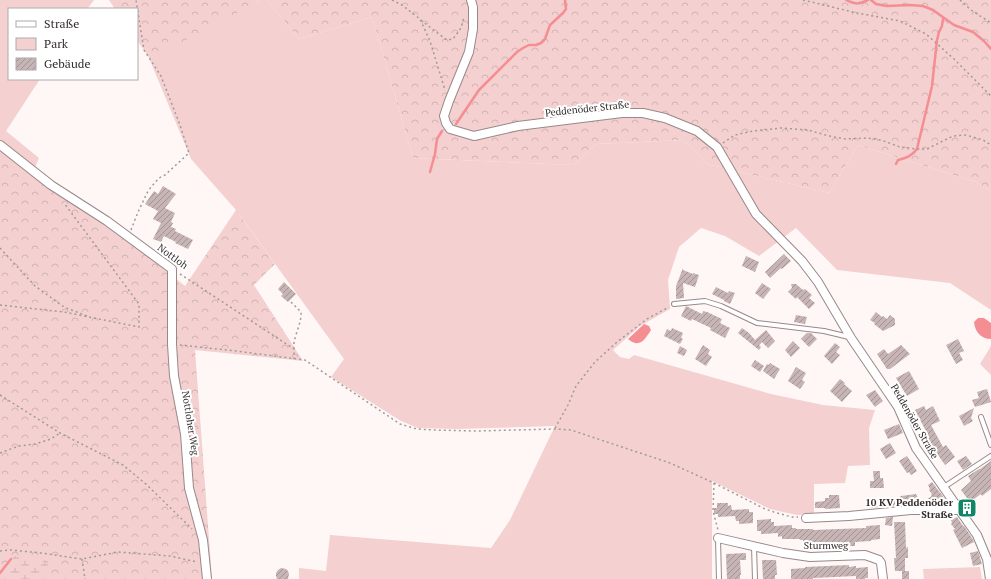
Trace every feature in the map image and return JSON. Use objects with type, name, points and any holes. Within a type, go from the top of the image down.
[{"type":"street","name":"Peddenöder Straße","points":[[471,0],[473,7],[473,30],[468,52],[448,101],[444,116],[450,129],[474,136],[518,126],[622,113],[643,113],[665,118],[697,131],[717,147],[756,214],[806,266],[818,282],[852,338],[898,407],[916,448],[977,535],[986,559],[990,579]]},
{"type":"street","name":"Nottloh","points":[[0,145],[51,185],[108,220],[172,269]]},
{"type":"street","name":"Nottloher Weg","points":[[172,269],[172,344],[174,376],[185,434],[189,488],[203,540],[207,579]]},
{"type":"street","points":[[806,518],[849,516],[910,510],[960,510]]},
{"type":"street","name":"Sturmweg","points":[[718,538],[783,553],[810,557],[865,555],[879,560],[881,563],[883,579]]},
{"type":"lane","points":[[674,304],[705,301],[721,306],[757,323],[824,330],[852,338]]},
{"type":"lane","points":[[980,417],[991,445]]},
{"type":"lane","points":[[944,487],[991,456]]},
{"type":"lane","points":[[718,538],[719,579]]},
{"type":"lane","points":[[754,546],[755,579]]},
{"type":"path","points":[[392,0],[402,5],[447,40],[453,39],[461,28],[466,12]]},
{"type":"path","points":[[803,0],[857,13],[900,21],[913,27],[926,34],[954,59],[991,96]]},
{"type":"path","points":[[960,0],[971,10],[991,23]]},
{"type":"path","points":[[129,236],[147,193],[159,178],[165,175],[189,152],[161,76],[144,50],[138,12]]},
{"type":"path","points":[[420,19],[430,41],[448,101]]},
{"type":"path","points":[[717,147],[735,135],[753,131],[781,128],[808,130],[846,139],[867,138],[881,140],[900,147],[917,149],[926,148],[953,136],[966,134],[991,144]]},
{"type":"path","points":[[0,305],[64,312],[140,327],[139,304],[64,203]]},
{"type":"path","points":[[0,248],[35,286],[64,307],[91,318]]},
{"type":"path","name":"Nottloh","points":[[172,269],[294,349]]},
{"type":"path","points":[[291,302],[301,312],[293,346],[294,359]]},
{"type":"path","points":[[555,429],[576,386],[595,362],[617,342],[647,319],[674,304]]},
{"type":"path","points":[[172,344],[305,360],[400,424],[417,429],[476,431],[572,430],[670,463],[777,514],[806,518]]},
{"type":"path","points":[[0,395],[60,433],[122,465],[147,485],[192,529]]},
{"type":"path","points":[[0,453],[19,446],[35,444],[51,439],[60,433]]},
{"type":"path","points":[[714,483],[713,511],[717,526],[718,538]]},
{"type":"path","points":[[0,551],[11,550],[82,559],[118,552],[170,556],[206,564]]},
{"type":"path","points":[[82,559],[85,579]]},
{"type":"green space","points":[[0,0],[94,0],[88,8],[8,8],[8,80],[39,80],[6,131],[39,158],[34,170],[0,141]]},
{"type":"green space","points":[[109,0],[261,0],[150,59],[138,41],[138,8],[114,8]]},
{"type":"green space","points":[[261,0],[267,0],[299,39],[372,17],[413,158],[574,165],[596,144],[684,140],[707,164],[829,193],[858,145],[976,182],[991,191],[991,310],[950,283],[837,270],[796,228],[759,256],[725,236],[701,228],[679,247],[668,280],[670,309],[640,326],[613,350],[620,357],[629,359],[634,355],[771,394],[823,405],[875,410],[869,428],[870,465],[848,466],[845,483],[814,484],[814,514],[797,515],[770,509],[712,481],[712,579],[299,579],[299,568],[326,571],[330,535],[491,548],[510,520],[555,426],[457,429],[418,428],[401,421],[331,377],[344,359],[236,210],[191,159],[149,58]]},
{"type":"green space","points":[[267,0],[991,0],[991,191],[976,182],[858,145],[829,193],[707,164],[684,140],[596,144],[574,165],[413,158],[372,17],[299,39]]},
{"type":"green space","points":[[0,147],[124,236],[185,286],[236,210],[275,264],[254,285],[303,361],[195,350],[212,579],[0,579]]},
{"type":"green space","points":[[991,346],[991,375],[980,364]]},
{"type":"green space","points":[[15,556],[49,563],[41,579],[20,579],[9,575],[12,563],[11,559]]},
{"type":"green space","points":[[980,567],[982,579],[924,579],[923,569]]},
{"type":"shaded area","points":[[978,318],[984,318],[991,323],[991,339],[984,338],[977,332],[974,322]]},
{"type":"shaded area","points":[[644,324],[649,326],[651,330],[642,342],[636,343],[628,339]]},
{"type":"building","points":[[163,186],[176,194],[165,208],[175,213],[171,222],[173,223],[171,227],[176,229],[175,231],[193,240],[188,249],[164,236],[161,242],[153,239],[161,223],[153,219],[158,211],[145,204],[154,191],[158,194]]},
{"type":"building","points":[[784,254],[791,261],[770,278],[765,272]]},
{"type":"building","points":[[746,256],[759,262],[755,272],[742,266]]},
{"type":"building","points":[[683,268],[683,270],[699,275],[695,287],[683,283],[684,298],[676,299],[676,286]]},
{"type":"building","points":[[284,282],[296,294],[288,302],[281,296],[283,294],[278,289]]},
{"type":"building","points":[[762,283],[771,289],[763,299],[755,293]]},
{"type":"building","points":[[791,284],[796,284],[812,295],[809,298],[815,303],[809,309],[797,297],[796,299],[788,292],[792,288]]},
{"type":"building","points":[[716,287],[728,293],[729,291],[735,293],[730,304],[712,294]]},
{"type":"building","points":[[686,306],[702,314],[703,311],[707,312],[722,319],[720,323],[730,328],[725,338],[710,330],[711,328],[692,319],[691,321],[681,316]]},
{"type":"building","points":[[876,312],[887,319],[890,315],[895,319],[895,325],[883,331],[870,320]]},
{"type":"building","points":[[796,315],[807,317],[805,324],[794,322]]},
{"type":"building","points":[[672,328],[683,333],[681,338],[683,339],[680,344],[664,336],[667,329],[671,331]]},
{"type":"building","points":[[742,328],[755,340],[766,330],[775,341],[768,348],[762,342],[759,345],[761,347],[759,350],[738,333]]},
{"type":"building","points":[[807,333],[811,333],[817,339],[809,347],[801,339]]},
{"type":"building","points":[[958,339],[964,351],[959,353],[963,360],[956,364],[946,345]]},
{"type":"building","points":[[793,341],[800,348],[791,357],[785,350]]},
{"type":"building","points":[[835,343],[840,347],[836,352],[840,355],[832,364],[824,356]]},
{"type":"building","points":[[703,345],[710,350],[708,354],[712,357],[706,366],[695,359]]},
{"type":"building","points":[[901,345],[910,354],[890,369],[887,369],[877,354],[884,349],[888,354]]},
{"type":"building","points":[[680,346],[687,350],[684,356],[677,353]]},
{"type":"building","points":[[755,360],[764,366],[760,372],[751,366]]},
{"type":"building","points":[[770,363],[780,369],[774,379],[763,371],[767,364],[769,365]]},
{"type":"building","points":[[796,367],[806,373],[802,380],[805,382],[800,389],[788,381]]},
{"type":"building","points":[[909,371],[919,389],[907,396],[896,378]]},
{"type":"building","points":[[840,379],[852,391],[842,402],[830,391]]},
{"type":"building","points":[[987,389],[991,402],[975,407],[972,400],[979,398],[977,392]]},
{"type":"building","points":[[875,390],[883,401],[875,407],[866,395]]},
{"type":"building","points":[[924,406],[926,410],[933,406],[940,421],[931,425],[943,447],[946,445],[955,457],[945,465],[931,445],[928,446],[923,436],[927,433],[915,410]]},
{"type":"building","points":[[974,408],[971,418],[973,421],[964,426],[959,416]]},
{"type":"building","points":[[899,424],[903,433],[888,439],[884,430]]},
{"type":"building","points":[[890,443],[896,453],[886,459],[880,449]]},
{"type":"building","points":[[907,456],[917,471],[911,475],[909,472],[907,473],[899,461]]},
{"type":"building","points":[[966,456],[972,464],[963,470],[957,461]]},
{"type":"building","points":[[991,461],[991,489],[982,496],[981,494],[970,502],[961,490],[971,481],[968,476]]},
{"type":"building","points":[[873,471],[880,471],[880,478],[883,478],[884,488],[870,488],[870,481],[874,481]]},
{"type":"building","points":[[932,482],[945,499],[938,504],[930,504],[926,500],[932,496],[928,485]]},
{"type":"building","points":[[916,494],[920,501],[915,504],[911,504],[908,500],[901,505],[871,508],[870,500],[888,498],[888,500]]},
{"type":"building","points":[[829,495],[839,495],[840,508],[815,508],[815,502],[825,501],[825,498],[829,498]]},
{"type":"building","points":[[717,503],[728,503],[728,506],[731,505],[732,510],[749,509],[749,512],[753,512],[753,523],[739,524],[739,521],[736,521],[735,516],[718,517],[718,514],[714,514],[714,508],[717,508]]},
{"type":"building","points":[[893,517],[892,526],[885,525],[886,518]]},
{"type":"building","points":[[957,517],[974,542],[962,548],[953,530],[955,529],[951,524],[951,520]]},
{"type":"building","points":[[771,519],[771,522],[774,522],[774,526],[792,525],[792,528],[796,529],[813,530],[866,528],[866,526],[880,525],[880,539],[855,542],[855,546],[846,546],[846,543],[803,543],[803,540],[800,539],[782,539],[782,536],[778,537],[778,533],[761,534],[761,531],[757,531],[757,520]]},
{"type":"building","points":[[894,522],[905,522],[908,558],[905,558],[905,571],[895,571],[894,558],[896,558]]},
{"type":"building","points":[[978,551],[982,564],[973,566],[970,553]]},
{"type":"building","points":[[746,553],[746,560],[740,560],[740,579],[727,579],[726,554]]},
{"type":"building","points":[[762,560],[776,560],[777,575],[775,575],[775,579],[763,579]]},
{"type":"building","points":[[849,565],[849,567],[856,566],[856,568],[868,567],[868,578],[856,579],[856,576],[791,579],[791,569]]},
{"type":"building","points":[[281,568],[288,571],[288,579],[277,579],[276,573]]},
{"type":"building","points":[[902,571],[909,571],[909,579],[902,579]]},
{"type":"waterway","points":[[456,124],[479,90],[517,52],[529,45],[541,43],[545,39],[550,25],[566,9],[565,0]]},
{"type":"waterway","points":[[846,0],[852,3],[868,0]]},
{"type":"waterway","points":[[871,0],[876,4],[887,6],[923,6],[933,10],[954,25],[973,32],[991,49]]},
{"type":"waterway","points":[[896,164],[898,160],[909,156],[917,149],[932,86],[937,40],[943,19]]},
{"type":"waterway","points":[[430,172],[437,139],[442,131]]},
{"type":"waterway","points":[[0,573],[11,559]]},
{"type":"place","name":"10 KV Peddenöder Straße","points":[[967,508]]}]
